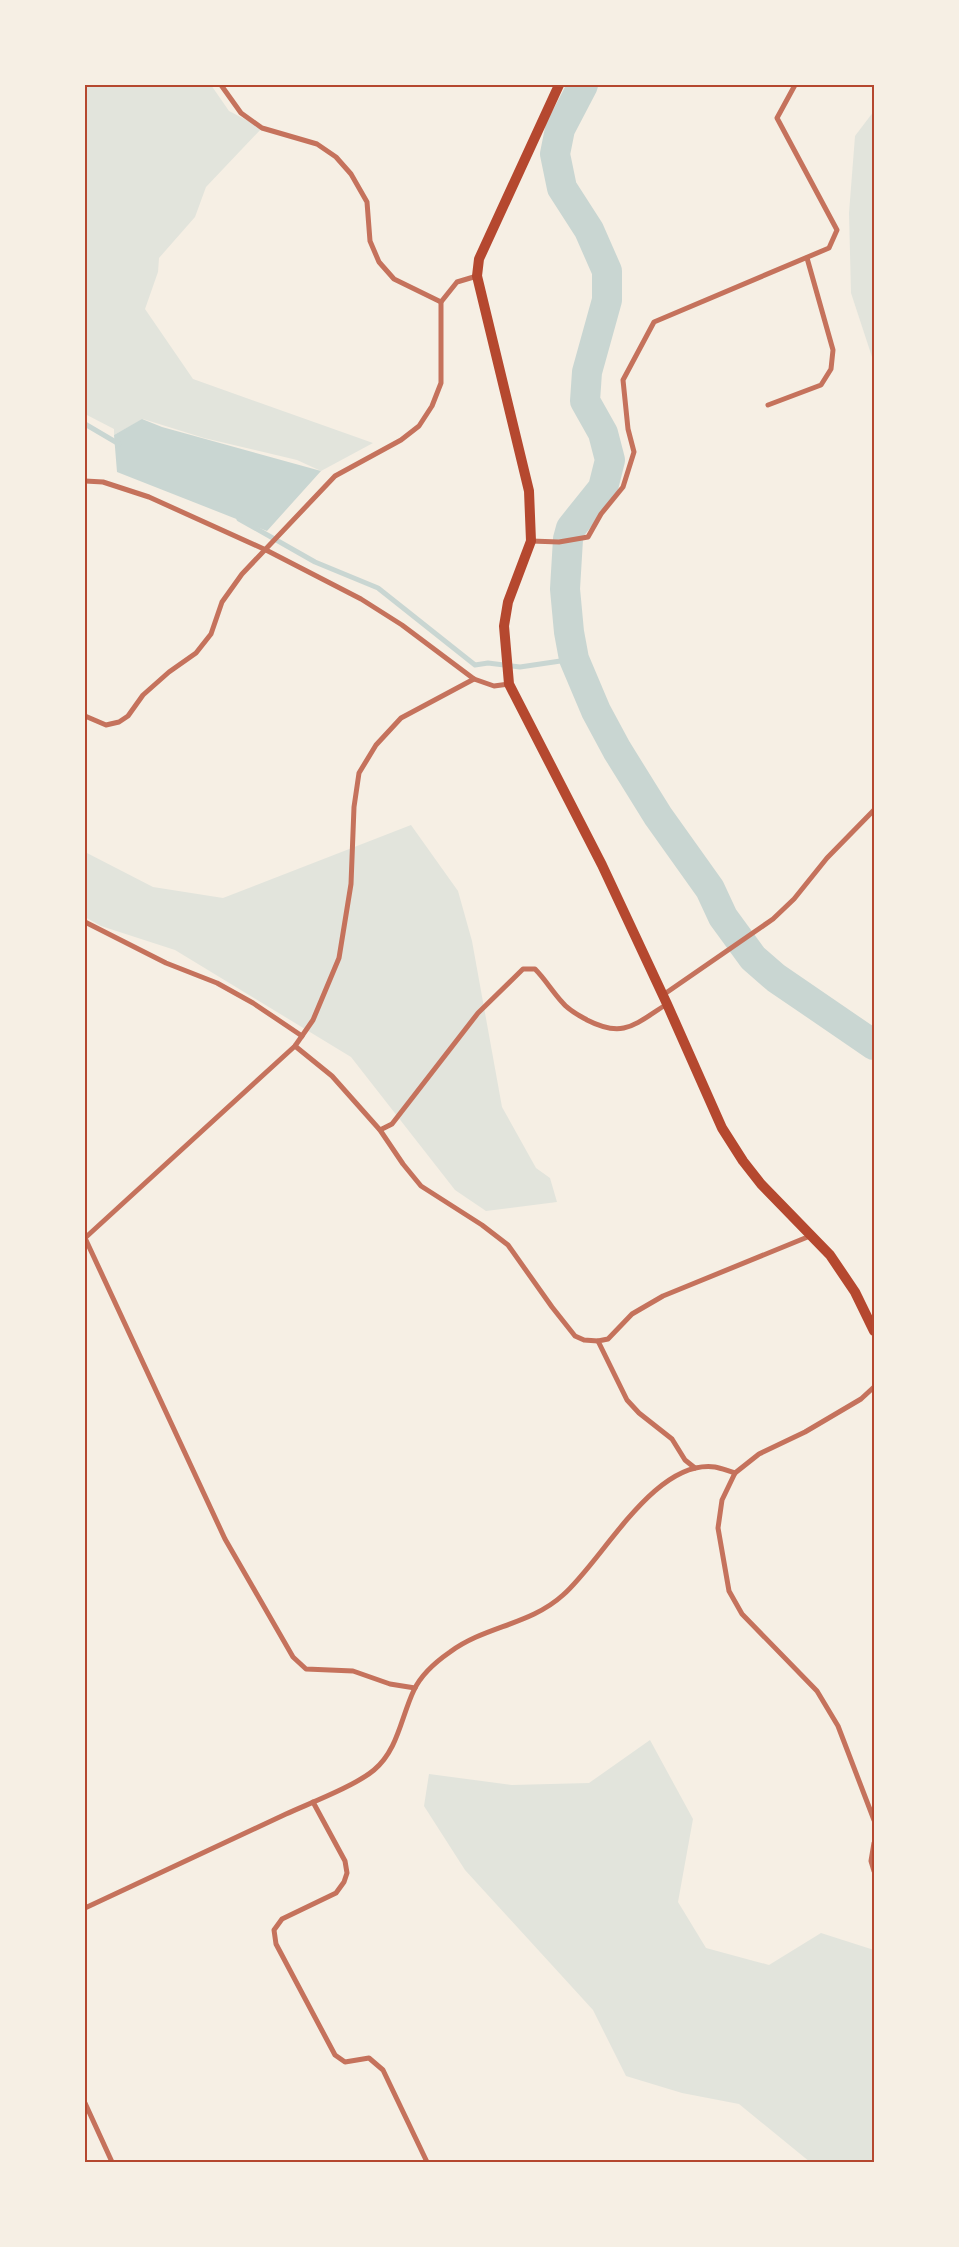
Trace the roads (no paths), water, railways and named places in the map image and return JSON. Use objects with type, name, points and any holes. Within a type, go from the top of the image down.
[{"type":"main road","points":[[559,85],[479,259],[477,276],[529,491],[531,541],[508,602],[504,626],[508,680],[602,865],[665,999],[722,1128],[743,1161],[810,1236],[830,1255],[854,1292],[874,1331]]},
{"type":"street","points":[[221,85],[241,113],[262,128],[317,144],[336,157],[351,174],[367,202],[370,241],[379,262],[394,279],[441,302]]},
{"type":"street","points":[[531,541],[558,542],[588,537],[600,514],[622,487],[634,452],[628,430],[623,380],[654,322],[829,248],[837,230],[777,118],[795,85]]},
{"type":"street","points":[[768,405],[821,384],[831,369],[833,350],[807,258]]},
{"type":"street","points":[[85,716],[106,725],[120,722],[128,716],[143,695],[169,672],[196,653],[211,634],[222,602],[242,574],[335,476],[400,440],[419,426],[432,406],[441,383],[441,302],[457,282],[477,276]]},
{"type":"street","points":[[85,480],[103,482],[149,497],[266,550],[361,599],[402,625],[474,679],[494,686],[508,680]]},
{"type":"street","points":[[414,1688],[390,1684],[353,1671],[306,1669],[293,1657],[225,1539],[85,1238],[295,1046],[302,1036],[320,1005],[339,958],[351,884],[354,807],[359,773],[376,745],[401,718],[474,679]]},
{"type":"street","points":[[380,1130],[392,1124],[478,1013],[522,968],[535,969],[562,1003],[577,1015],[603,1028],[618,1030],[635,1024],[794,900],[828,858],[874,810]]},
{"type":"street","points":[[85,922],[159,960],[217,983],[253,1003],[302,1036]]},
{"type":"street","points":[[295,1046],[332,1076],[380,1130],[402,1164],[421,1186],[482,1225],[508,1245],[575,1336],[584,1340],[598,1341],[608,1339],[632,1314],[663,1296],[810,1236]]},
{"type":"street","points":[[598,1341],[627,1400],[639,1413],[672,1439],[685,1460],[695,1468]]},
{"type":"street","points":[[874,1387],[861,1399],[805,1432],[759,1454],[735,1473],[722,1500],[718,1528],[729,1591],[742,1614],[817,1691],[838,1726],[874,1820]]},
{"type":"street","points":[[85,1908],[313,1802],[373,1771],[388,1756],[414,1688],[429,1670],[450,1652],[475,1636],[515,1624],[539,1612],[564,1595],[646,1498],[668,1480],[695,1468],[715,1467],[735,1473]]},
{"type":"street","points":[[313,1802],[345,1861],[347,1873],[344,1882],[336,1893],[282,1918],[274,1930],[276,1944],[335,2055],[345,2062],[369,2058],[383,2070],[427,2162]]},
{"type":"street","points":[[874,1843],[871,1861],[874,1871]]},
{"type":"street","points":[[85,2103],[112,2162]]},
{"type":"waterway","points":[[583,85],[560,129],[555,154],[562,188],[589,230],[607,271],[607,300],[587,372],[585,401],[603,433],[610,460],[603,488],[571,528],[568,539],[565,589],[569,632],[574,659],[596,711],[617,750],[658,816],[710,889],[723,917],[753,958],[776,978],[874,1045]]},
{"type":"waterway","points":[[85,424],[119,444]]},
{"type":"waterway","points":[[239,519],[315,562],[378,588],[475,665],[488,663],[520,667],[574,659]]}]
